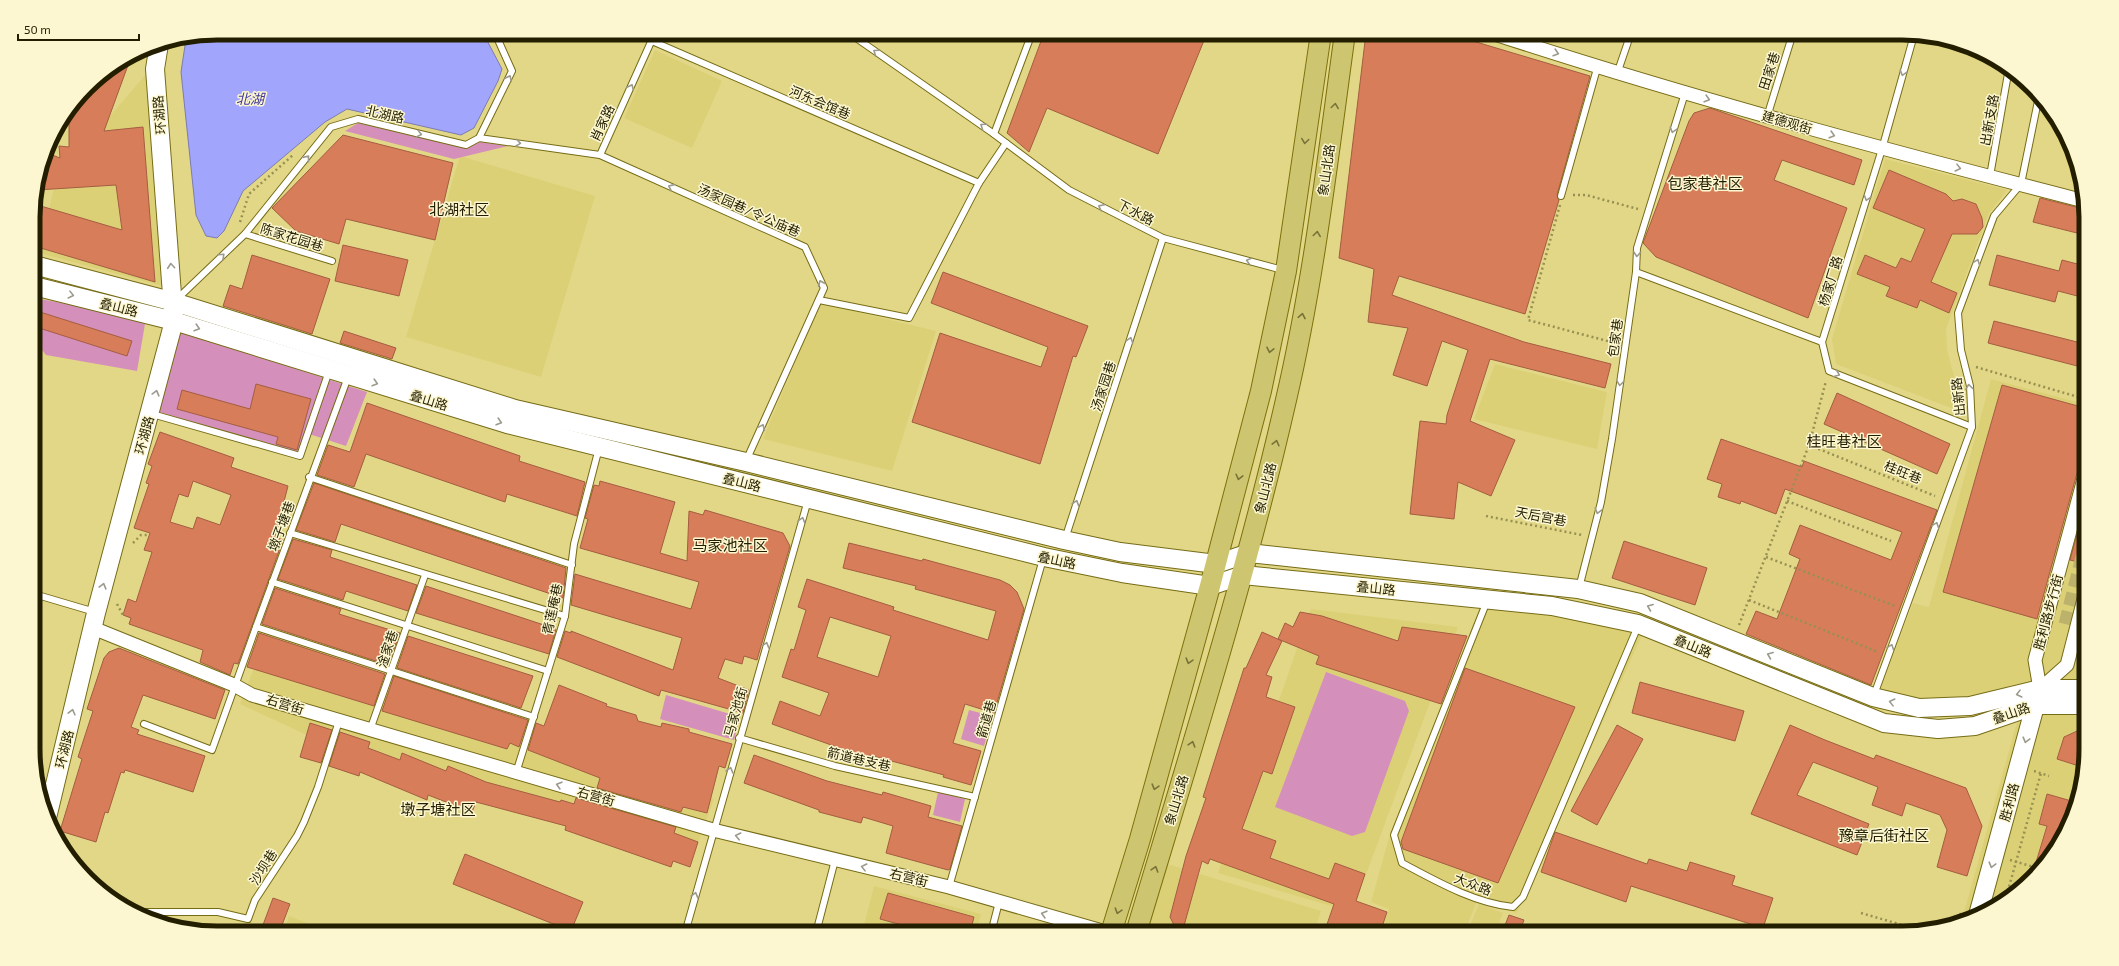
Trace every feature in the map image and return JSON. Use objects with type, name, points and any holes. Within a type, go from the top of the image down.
[{"type":"main road","name":"象山北路","points":[[1112,926],[1140,839],[1216,564],[1261,391],[1286,271],[1320,40]]},
{"type":"main road","name":"象山北路","points":[[1138,926],[1243,575],[1287,398],[1312,267],[1344,40]]},
{"type":"main road","name":"环湖路","points":[[50,807],[94,620],[174,321],[174,302],[155,69],[158,50]]},
{"type":"main road","name":"叠山路","points":[[40,267],[174,302],[515,409],[746,462],[1064,540],[1120,552],[1216,564],[1249,552],[1578,589],[1640,603],[1873,697],[1919,708],[1970,706],[2079,691]]},
{"type":"main road","name":"叠山路","points":[[40,288],[174,321],[507,424],[1044,557],[1122,573],[1210,586],[1243,575],[1552,606],[1638,624],[1884,723],[1938,730],[1975,726],[2038,697],[2079,704]]},
{"type":"main road","name":"胜利路","points":[[1980,908],[2038,697]]},
{"type":"street","name":"建德观街","points":[[1527,40],[1598,66],[1685,93],[1882,149],[2078,199]]},
{"type":"street","name":"胜利路步行街","points":[[2038,697],[2035,660],[2079,497]]},
{"type":"street","points":[[2038,697],[2066,665],[2079,617]]},
{"type":"street","name":"右营街","points":[[94,620],[234,685],[252,695],[713,830],[949,887],[1085,926]]},
{"type":"lane","points":[[479,138],[512,71],[497,40]]},
{"type":"lane","name":"下水路","points":[[859,40],[994,134],[1069,190],[1163,238],[1286,271]]},
{"type":"lane","points":[[994,134],[1029,40]]},
{"type":"lane","points":[[1618,71],[1629,40]]},
{"type":"lane","name":"田家巷","points":[[1767,116],[1791,40]]},
{"type":"lane","name":"杨家厂路","points":[[1822,342],[1882,149],[1913,40]]},
{"type":"lane","name":"肖家路","points":[[479,138],[600,155],[652,41]]},
{"type":"lane","name":"河东会馆巷","points":[[652,41],[979,183]]},
{"type":"lane","points":[[1564,198],[1598,66]]},
{"type":"lane","name":"出新支路","points":[[1990,176],[2008,75]]},
{"type":"lane","name":"包家巷","points":[[1578,589],[1601,502],[1612,439],[1636,272],[1637,248],[1685,93]]},
{"type":"lane","name":"出新路","points":[[1873,697],[1972,427],[1970,386],[1961,350],[1958,313],[1994,216],[2021,184],[2038,103]]},
{"type":"lane","name":"北湖路","points":[[174,302],[245,234],[331,127],[358,119],[466,145],[479,138]]},
{"type":"lane","points":[[819,300],[909,318],[979,183],[1006,143]]},
{"type":"lane","name":"汤家园巷/令公庙巷","points":[[600,155],[805,247],[824,288],[746,462]]},
{"type":"lane","name":"陈家花园巷","points":[[245,234],[332,261]]},
{"type":"lane","name":"汤家园巷","points":[[1064,540],[1163,238]]},
{"type":"lane","points":[[1636,272],[1822,342],[1829,371],[1972,427]]},
{"type":"lane","points":[[150,413],[300,456],[329,370]]},
{"type":"lane","name":"墩子塘巷","points":[[144,724],[212,750],[234,685],[349,376]]},
{"type":"lane","name":"青莲庵巷","points":[[516,773],[565,616],[574,544],[600,447]]},
{"type":"lane","points":[[310,478],[572,565]]},
{"type":"lane","name":"马家池街","points":[[687,926],[808,498]]},
{"type":"lane","points":[[290,533],[425,575],[565,616]]},
{"type":"lane","name":"箭道巷","points":[[949,887],[1044,557]]},
{"type":"lane","name":"淦家巷","points":[[370,730],[425,575]]},
{"type":"lane","points":[[272,582],[548,671]]},
{"type":"lane","points":[[40,597],[94,620]]},
{"type":"lane","name":"大众路","points":[[1487,599],[1394,835],[1402,863],[1443,884],[1497,905],[1513,907],[1522,898],[1638,624]]},
{"type":"lane","points":[[256,627],[534,717]]},
{"type":"lane","name":"沙坝巷","points":[[147,912],[218,912],[248,919],[255,900],[297,836],[318,787],[339,721]]},
{"type":"lane","name":"箭道巷支巷","points":[[739,738],[835,766],[975,797]]},
{"type":"lane","points":[[818,926],[835,860]]},
{"type":"lane","points":[[993,926],[999,902]]},
{"type":"path","points":[[239,229],[242,211],[249,194],[294,154]]},
{"type":"path","points":[[1625,345],[1528,320],[1557,214],[1564,198],[1586,195],[1648,212]]},
{"type":"path","points":[[1965,364],[2079,397]]},
{"type":"path","points":[[1733,640],[1809,445],[1829,371]]},
{"type":"path","name":"桂旺巷","points":[[1809,445],[1945,500]]},
{"type":"path","points":[[1787,501],[1891,541]]},
{"type":"path","name":"天后宫巷","points":[[1486,516],[1592,536]]},
{"type":"path","points":[[131,548],[138,537],[141,535],[149,535]]},
{"type":"path","points":[[1766,556],[1905,610]]},
{"type":"path","points":[[1749,600],[1888,656]]},
{"type":"path","points":[[2008,890],[2042,773]]},
{"type":"path","points":[[1994,855],[2034,867]]},
{"type":"path","points":[[1861,913],[1906,926]]},
{"type":"shaded area","points":[[655,50],[722,81],[692,148],[624,118]]},
{"type":"shaded area","points":[[147,73],[166,287],[40,253],[56,179]]},
{"type":"shaded area","points":[[358,123],[466,148],[480,142],[508,146],[454,159],[345,131]]},
{"type":"shaded area","points":[[460,156],[595,196],[541,377],[406,337]]},
{"type":"shaded area","points":[[1885,159],[2007,190],[1989,213],[1946,329],[1947,350],[1964,413],[1836,364],[1832,339]]},
{"type":"shaded area","points":[[40,299],[146,318],[137,371],[46,355],[40,348]]},
{"type":"shaded area","points":[[820,303],[936,331],[892,471],[763,439]]},
{"type":"shaded area","points":[[179,331],[367,392],[346,446],[306,433],[299,453],[159,412]]},
{"type":"shaded area","points":[[1495,364],[1607,392],[1597,449],[1474,419]]},
{"type":"shaded area","points":[[1991,379],[2079,402],[2079,481],[2058,560],[2079,483],[2079,668],[2072,694],[2018,696],[1982,712],[1947,717],[1915,715],[1874,705],[1913,603],[1929,607]]},
{"type":"shaded area","points":[[1480,607],[1556,616],[1642,635],[1517,913],[1477,901],[1467,926],[1383,926],[1389,909],[1371,902],[1390,834]]},
{"type":"shaded area","points":[[1311,609],[1458,627],[1352,912],[1218,873]]},
{"type":"shaded area","points":[[259,655],[714,799],[690,864],[350,755],[240,704]]},
{"type":"shaded area","points":[[1326,672],[1405,701],[1409,711],[1365,832],[1352,836],[1275,807]]},
{"type":"shaded area","points":[[666,695],[740,717],[734,740],[660,719]]},
{"type":"shaded area","points":[[2024,697],[2079,697],[2079,760],[2076,783],[2070,806],[2061,827],[2042,857],[2019,882],[1980,908],[1963,916]]},
{"type":"shaded area","points":[[969,710],[992,716],[984,746],[961,739]]},
{"type":"shaded area","points":[[938,792],[965,799],[960,822],[933,815]]},
{"type":"shaded area","points":[[1151,859],[1321,911],[1316,926],[1130,926]]},
{"type":"shaded area","points":[[874,886],[981,914],[978,926],[864,926]]},
{"type":"shaded area","points":[[1479,904],[1503,913],[1498,926],[1470,926]]},
{"type":"shaded area","points":[[289,916],[314,926],[286,926]]},
{"type":"water","name":"北湖","points":[[206,40],[487,40],[502,69],[498,81],[474,128],[461,135],[347,109],[325,122],[243,191],[224,231],[217,238],[206,236],[196,215],[181,72],[185,43]]},
{"type":"building","points":[[1041,40],[1204,40],[1158,154],[1047,108],[1029,152],[1007,133]]},
{"type":"building","points":[[1365,40],[1469,40],[1590,76],[1557,195],[1559,200],[1525,314],[1399,276],[1392,295],[1524,342],[1611,364],[1605,388],[1490,359],[1470,421],[1515,440],[1491,496],[1458,482],[1454,519],[1410,514],[1420,421],[1446,424],[1447,415],[1468,350],[1442,341],[1427,386],[1393,375],[1408,328],[1368,322],[1374,269],[1339,258]]},
{"type":"building","points":[[128,64],[104,131],[143,127],[155,282],[40,248],[40,206],[122,230],[116,185],[42,190],[51,155],[60,158],[59,146],[69,147],[69,121],[77,109],[100,84]]},
{"type":"building","points":[[1710,108],[1862,160],[1854,185],[1782,160],[1774,180],[1847,208],[1808,318],[1656,257],[1643,243],[1689,121],[1694,113]]},
{"type":"building","points":[[343,135],[453,163],[435,240],[346,219],[339,244],[296,231],[272,208]]},
{"type":"building","points":[[1889,170],[1946,194],[1953,201],[1962,199],[1976,204],[1982,218],[1983,227],[1977,234],[1952,234],[1931,282],[1957,293],[1949,313],[1920,300],[1917,308],[1886,296],[1890,287],[1857,274],[1865,255],[1896,268],[1901,258],[1911,262],[1925,229],[1873,208]]},
{"type":"building","points":[[2040,198],[2079,208],[2079,234],[2033,222]]},
{"type":"building","points":[[343,245],[408,260],[399,296],[335,281]]},
{"type":"building","points":[[252,255],[330,279],[312,334],[223,306],[230,285],[242,289]]},
{"type":"building","points":[[1997,255],[2059,271],[2062,260],[2079,264],[2079,296],[2058,291],[2055,302],[1989,285]]},
{"type":"building","points":[[943,272],[1088,326],[1076,357],[1073,356],[1040,464],[912,422],[940,333],[1041,367],[1048,347],[931,303]]},
{"type":"building","points":[[40,312],[132,341],[127,356],[40,328]]},
{"type":"building","points":[[1994,321],[2079,342],[2079,366],[1988,343]]},
{"type":"building","points":[[344,331],[396,348],[392,359],[340,343]]},
{"type":"building","points":[[256,384],[311,399],[297,450],[276,444],[278,437],[177,409],[182,390],[250,409]]},
{"type":"building","points":[[2002,385],[2079,406],[2079,468],[2037,619],[1943,592]]},
{"type":"building","points":[[1837,393],[1950,444],[1937,474],[1824,424]]},
{"type":"building","points":[[367,403],[520,456],[519,461],[585,482],[577,516],[507,494],[505,502],[366,454],[354,487],[317,475],[328,445],[350,452]]},
{"type":"building","points":[[160,432],[234,458],[231,467],[288,486],[275,537],[283,540],[238,664],[234,663],[230,675],[200,662],[203,650],[129,624],[131,618],[123,615],[128,599],[136,602],[152,552],[144,550],[150,533],[134,528],[149,484],[146,483],[152,466],[148,464]],"holes":[[[193,481],[231,495],[220,525],[197,517],[193,529],[170,522],[179,494],[188,497]]]},
{"type":"building","points":[[1721,439],[1802,467],[1804,461],[1937,510],[1871,685],[1746,634],[1756,611],[1777,619],[1800,559],[1789,554],[1800,525],[1891,560],[1902,532],[1785,489],[1776,514],[1741,501],[1740,504],[1718,497],[1722,484],[1707,479]]},
{"type":"building","points":[[600,481],[675,502],[660,553],[687,561],[689,511],[703,515],[705,510],[783,533],[790,546],[757,660],[744,656],[742,664],[725,659],[718,678],[749,690],[743,713],[661,690],[659,696],[557,657],[565,631],[571,633],[571,631],[673,670],[682,638],[571,605],[575,574],[691,609],[699,582],[580,548],[588,519],[585,518],[594,485],[599,486]]},
{"type":"building","points":[[314,483],[566,568],[563,598],[341,524],[335,542],[296,530]]},
{"type":"building","points":[[2079,527],[2078,562],[2070,560]]},
{"type":"building","points":[[293,539],[332,550],[330,557],[417,585],[408,611],[346,591],[343,600],[278,579]]},
{"type":"building","points":[[1624,541],[1707,568],[1695,605],[1612,578]]},
{"type":"building","points":[[849,543],[922,561],[923,559],[1000,580],[1010,585],[1017,592],[1024,609],[994,713],[965,704],[953,743],[981,751],[971,785],[943,777],[944,775],[869,755],[868,758],[772,724],[780,701],[820,716],[829,693],[782,677],[791,649],[794,650],[806,610],[798,607],[807,579],[894,607],[893,610],[988,640],[996,611],[915,589],[916,586],[843,568]],"holes":[[[830,617],[891,636],[878,677],[817,657]]]},
{"type":"building","points":[[426,586],[556,629],[549,654],[416,613]]},
{"type":"building","points":[[275,588],[341,609],[339,614],[400,633],[388,665],[262,624]]},
{"type":"building","points":[[1300,612],[1322,616],[1398,641],[1402,627],[1467,636],[1441,704],[1316,664],[1319,656],[1278,639],[1285,623],[1293,627]]},
{"type":"building","points":[[1262,632],[1282,641],[1266,675],[1272,677],[1266,697],[1295,707],[1272,774],[1263,771],[1242,829],[1276,841],[1270,858],[1329,879],[1335,863],[1365,874],[1356,901],[1387,912],[1382,926],[1326,926],[1334,904],[1210,859],[1208,864],[1202,861],[1184,926],[1174,926],[1170,917],[1186,856],[1206,798],[1203,797],[1244,668],[1246,668]]},
{"type":"building","points":[[259,633],[385,674],[374,706],[247,667]]},
{"type":"building","points":[[408,636],[533,676],[521,708],[397,668]]},
{"type":"building","points":[[119,648],[225,690],[215,719],[143,695],[131,727],[139,730],[137,734],[205,756],[193,792],[125,770],[124,773],[121,772],[108,813],[105,812],[96,842],[60,831],[82,759],[78,757],[93,711],[87,709],[104,658],[109,652]]},
{"type":"building","points":[[1465,668],[1575,707],[1498,883],[1403,849],[1401,842]]},
{"type":"building","points":[[394,676],[528,720],[519,747],[510,743],[507,749],[382,711]]},
{"type":"building","points":[[1640,682],[1744,711],[1735,741],[1632,713]]},
{"type":"building","points":[[559,685],[607,704],[606,706],[636,715],[638,721],[661,727],[662,723],[689,729],[689,732],[732,744],[725,768],[719,766],[707,813],[683,807],[681,812],[597,788],[600,778],[528,750],[536,723],[544,726]]},
{"type":"building","points":[[310,723],[332,730],[321,763],[300,757]]},
{"type":"building","points":[[1617,725],[1643,739],[1597,825],[1571,811]]},
{"type":"building","points":[[1790,725],[1874,759],[1876,755],[1966,788],[1982,826],[1967,876],[1937,867],[1947,830],[1940,815],[1906,803],[1902,816],[1872,805],[1878,787],[1813,762],[1797,795],[1869,824],[1857,855],[1751,814]]},
{"type":"building","points":[[2079,730],[2078,766],[2057,759],[2064,737]]},
{"type":"building","points":[[340,732],[370,742],[368,748],[400,760],[402,753],[446,771],[448,766],[486,782],[560,802],[561,800],[574,804],[576,798],[676,827],[674,833],[698,842],[690,867],[673,861],[671,867],[565,830],[566,826],[476,802],[472,812],[428,795],[427,800],[360,772],[359,776],[329,766]]},
{"type":"building","points":[[754,755],[827,781],[882,795],[883,792],[931,806],[928,817],[962,826],[950,869],[948,870],[886,853],[893,826],[863,817],[861,823],[819,812],[819,810],[744,783]]},
{"type":"building","points":[[2047,794],[2071,801],[2061,827],[2035,866],[2047,826],[2039,824]]},
{"type":"building","points":[[1555,832],[1647,864],[1649,859],[1687,871],[1690,862],[1735,876],[1732,885],[1773,898],[1764,926],[1757,926],[1631,886],[1626,902],[1541,872]]},
{"type":"building","points":[[465,854],[583,902],[573,926],[558,926],[453,884]]},
{"type":"building","points":[[888,893],[974,917],[972,926],[906,926],[880,919]]},
{"type":"building","points":[[273,898],[290,904],[282,926],[263,926]]},
{"type":"building","points":[[1509,915],[1524,920],[1522,926],[1505,926]]},
{"type":"tunnel","points":[[2065,624],[2079,569]]},
{"type":"district","name":"包家巷社区","points":[[1705,184]]},
{"type":"district","name":"北湖社区","points":[[459,210]]},
{"type":"district","name":"桂旺巷社区","points":[[1844,442]]},
{"type":"district","name":"马家池社区","points":[[730,546]]},
{"type":"district","name":"墩子塘社区","points":[[438,810]]},
{"type":"district","name":"豫章后街社区","points":[[1884,836]]}]
